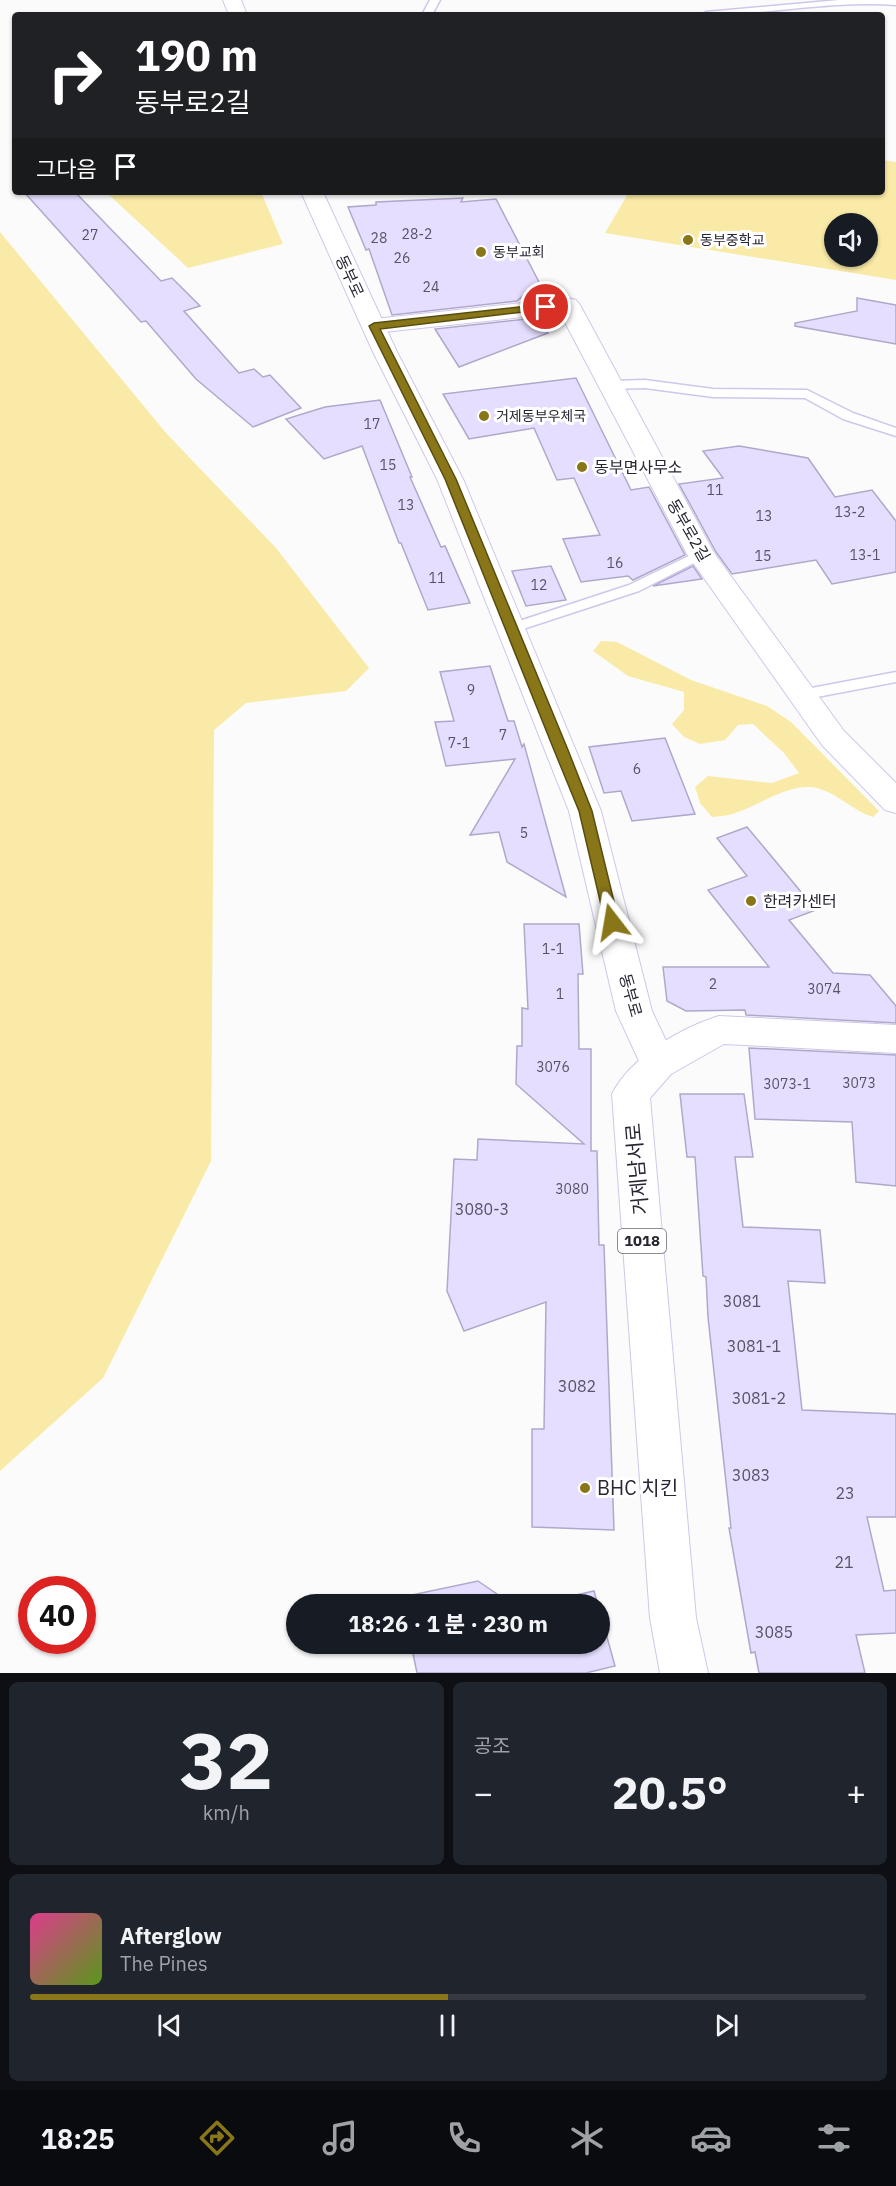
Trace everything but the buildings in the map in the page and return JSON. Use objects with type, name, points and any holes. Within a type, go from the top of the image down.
[{"type":"street","name":"동부로","points":[[313,195],[374,326],[450,479],[585,811],[634,1011],[658,1064]]},
{"type":"street","name":"동부로2길","points":[[374,326],[568,305],[701,554],[832,738],[896,802]]},
{"type":"street","name":"거제남서로","points":[[684,1673],[673,1618],[631,1094],[658,1064],[719,1030],[896,1039]]},
{"type":"lane","points":[[739,12],[870,0],[896,2]]},
{"type":"lane","points":[[611,385],[645,384],[713,393],[807,394],[848,416],[896,432]]},
{"type":"lane","points":[[512,628],[634,588],[701,554]]},
{"type":"lane","points":[[801,695],[896,677]]},
{"type":"shaded area","points":[[885,160],[896,162],[896,280],[605,233],[627,195],[885,195]]},
{"type":"shaded area","points":[[109,195],[262,195],[283,244],[188,268]]},
{"type":"shaded area","points":[[0,232],[166,433],[276,548],[369,668],[346,691],[246,703],[214,730],[211,1161],[103,1378],[0,1471]]},
{"type":"shaded area","points":[[601,641],[617,642],[691,680],[767,706],[791,722],[879,811],[873,817],[827,792],[809,787],[788,791],[732,814],[712,817],[700,803],[695,787],[708,776],[772,783],[799,773],[784,753],[753,724],[738,725],[725,740],[700,744],[684,737],[672,724],[684,710],[684,692],[628,676],[593,651]]},
{"type":"place","name":"동부중학교","points":[[688,240]]},
{"type":"place","name":"동부교회","points":[[481,252]]},
{"type":"place","name":"거제동부우체국","points":[[484,416]]},
{"type":"place","name":"동부면사무소","points":[[582,467]]},
{"type":"place","name":"한려카센터","points":[[751,901]]},
{"type":"place","name":"BHC 치킨","points":[[585,1488]]},
{"type":"route","points":[[546,307],[374,326],[450,479],[561,750],[585,811],[612,922]]}]
